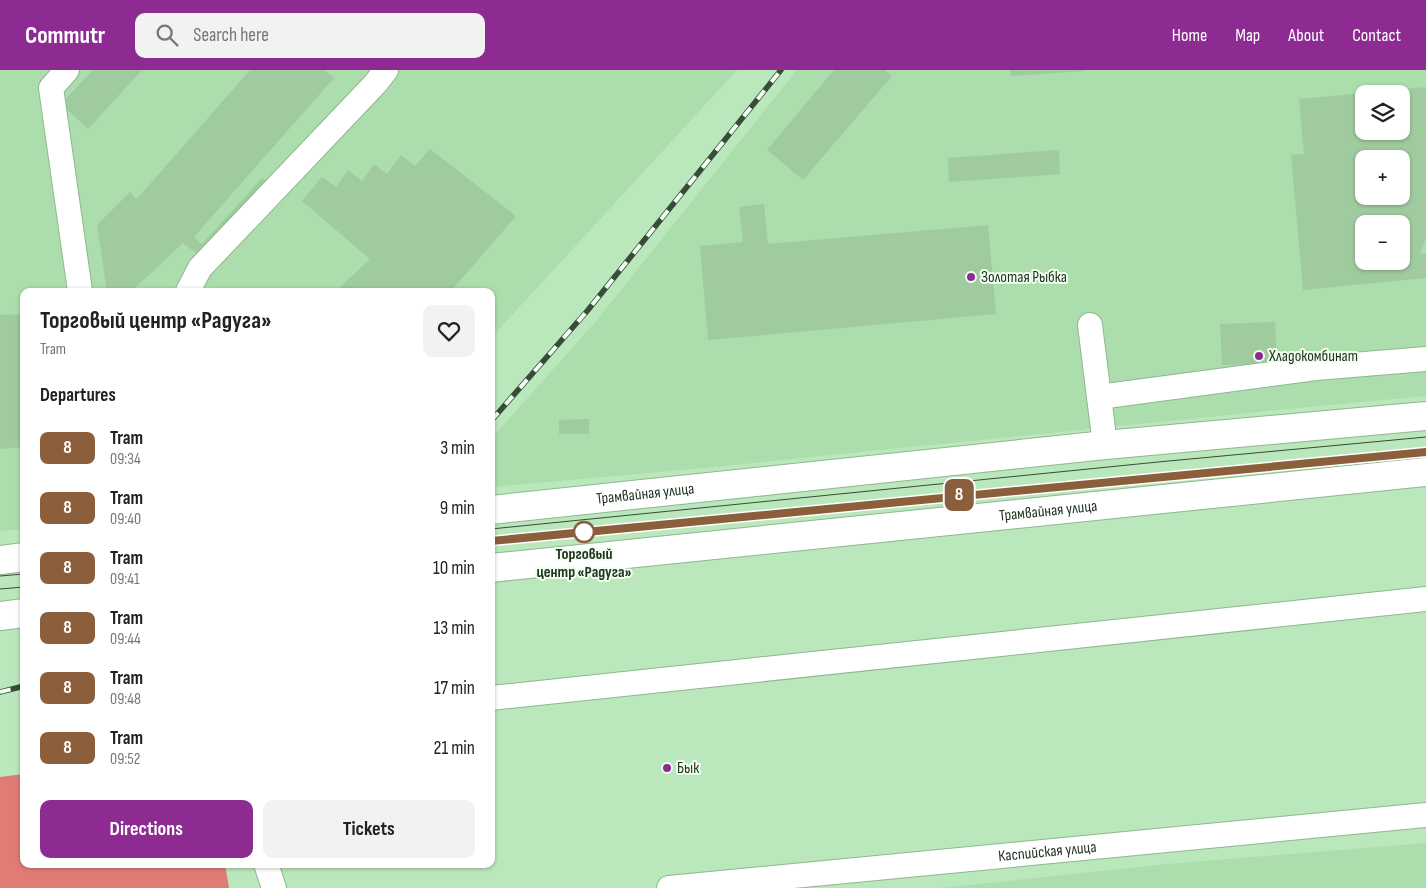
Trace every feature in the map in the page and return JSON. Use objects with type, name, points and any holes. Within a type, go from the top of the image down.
[{"type":"main road","name":"Трамвайная улица","points":[[495,510],[1105,445],[1426,416]]},
{"type":"main road","name":"Трамвайная улица","points":[[495,568],[1426,472]]},
{"type":"main road","points":[[0,560],[20,558]]},
{"type":"main road","points":[[0,616],[20,614]]},
{"type":"street","points":[[67,70],[51,88],[80,288]]},
{"type":"street","points":[[190,288],[200,268],[386,70]]},
{"type":"street","points":[[1090,325],[1105,445]]},
{"type":"street","points":[[1099,397],[1316,368],[1426,359]]},
{"type":"street","points":[[495,698],[1426,599]]},
{"type":"street","name":"Каспийская улица","points":[[669,888],[1426,815]]},
{"type":"street","points":[[267,868],[274,888]]},
{"type":"shaded area","points":[[0,70],[737,70],[495,334],[495,288],[20,288],[20,529],[0,531]]},
{"type":"shaded area","points":[[797,70],[1426,70],[1426,396],[694,469],[495,487],[495,435],[597,320]]},
{"type":"shaded area","points":[[20,774],[20,868],[226,868],[229,888],[0,888],[0,777]]},
{"type":"shaded area","points":[[1426,843],[1426,888],[942,888],[1167,864]]},
{"type":"building","points":[[93,70],[142,70],[88,129],[61,104]]},
{"type":"building","points":[[250,70],[324,70],[334,78],[194,237],[202,244],[262,178],[276,189],[198,266],[191,258],[196,253],[183,243],[135,288],[107,288],[97,225],[130,192],[136,199]]},
{"type":"building","points":[[834,70],[885,70],[892,76],[803,180],[767,150]]},
{"type":"building","points":[[1010,70],[1085,70],[1085,71],[1011,76]]},
{"type":"building","points":[[1426,87],[1426,238],[1420,254],[1426,254],[1426,278],[1303,290],[1291,155],[1304,154],[1299,99],[1355,94],[1355,140],[1410,140],[1410,88]]},
{"type":"building","points":[[430,149],[516,216],[454,288],[339,288],[370,259],[302,201],[322,177],[336,187],[348,170],[362,181],[374,164],[387,174],[401,155],[415,166]]},
{"type":"building","points":[[1059,150],[1060,174],[949,182],[948,158]]},
{"type":"building","points":[[764,204],[768,244],[988,225],[996,314],[708,340],[700,246],[743,242],[739,207]]},
{"type":"building","points":[[20,314],[20,447],[0,449],[0,315]]},
{"type":"building","points":[[1275,322],[1277,363],[1222,365],[1220,324]]},
{"type":"building","points":[[589,419],[589,434],[559,434],[559,420]]},
{"type":"tram line","points":[[495,529],[1426,437]]},
{"type":"tram line","points":[[495,541],[1426,452]]},
{"type":"tram line","name":"8","points":[[495,541],[1426,452]]},
{"type":"tram line","points":[[0,576],[20,574]]},
{"type":"tram line","points":[[0,589],[20,587]]},
{"type":"railway","points":[[495,416],[588,310],[781,70]]},
{"type":"railway","points":[[0,692],[20,687]]},
{"type":"place","name":"Золотая Рыбка","points":[[971,277]]},
{"type":"place","name":"Хладокомбинат","points":[[1259,356]]},
{"type":"place","name":"Торговый центр «Радуга»","points":[[584,532]]},
{"type":"place","name":"Бык","points":[[667,768]]}]
